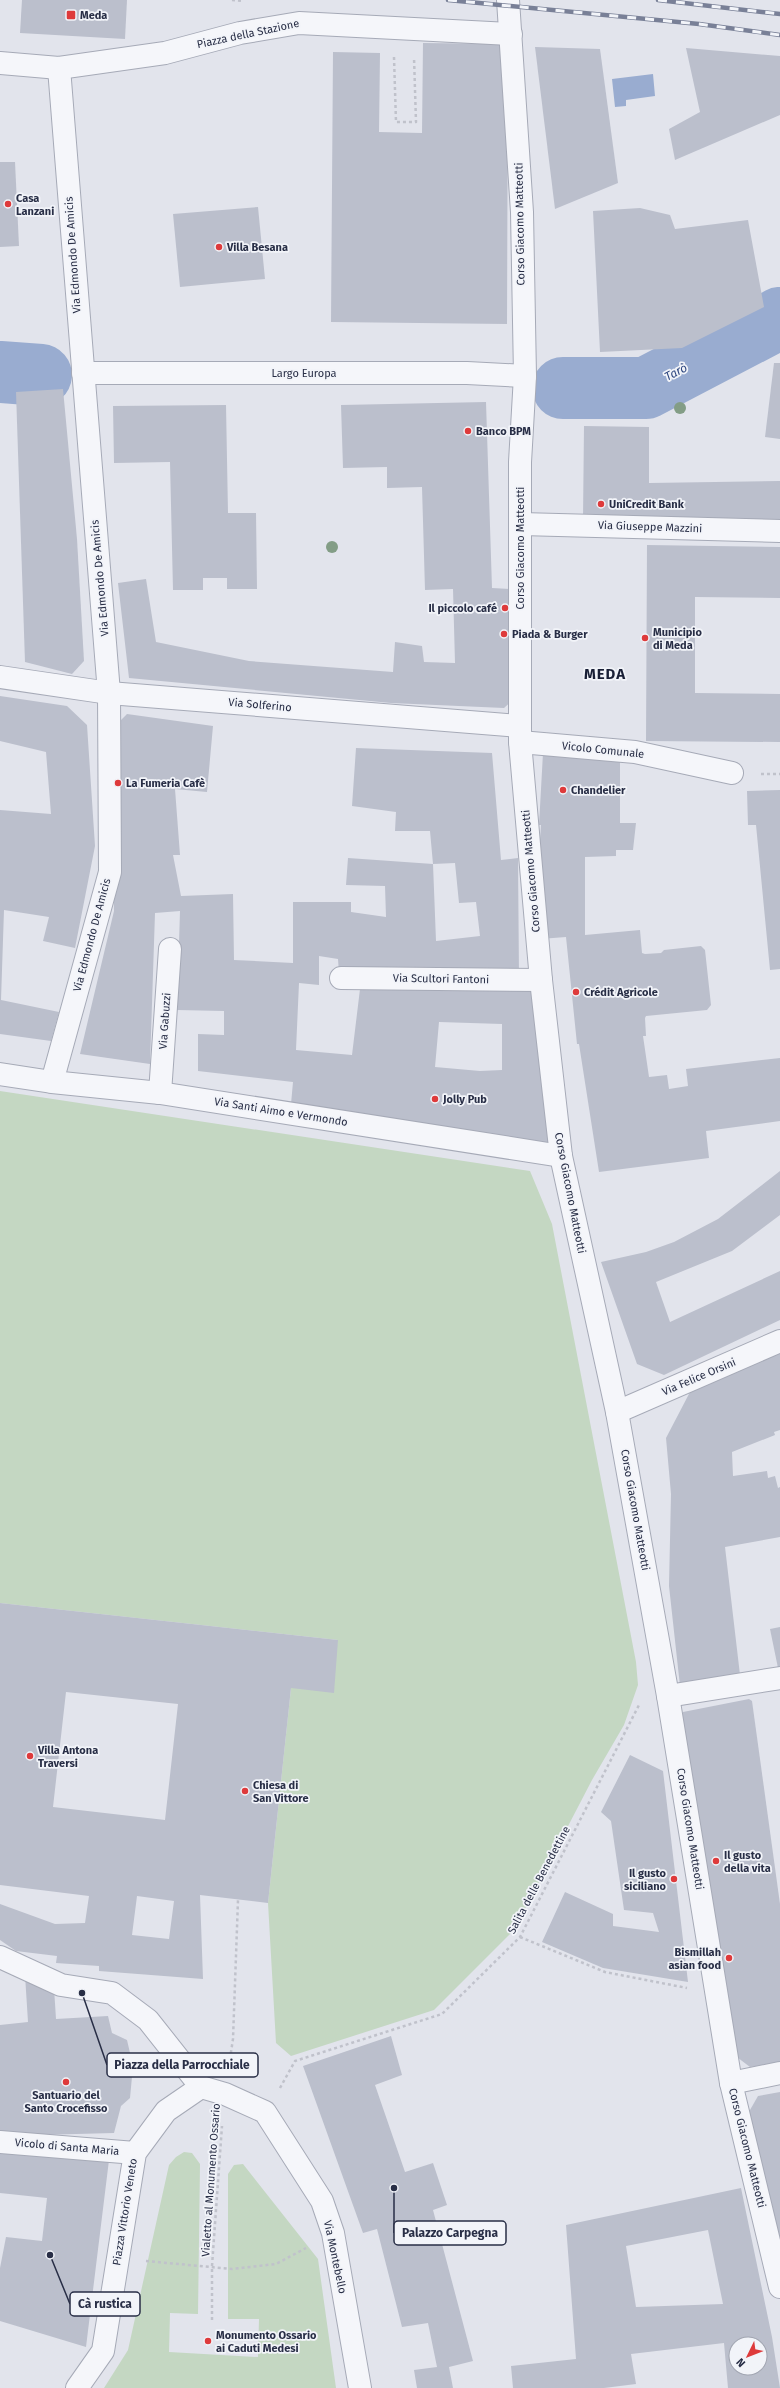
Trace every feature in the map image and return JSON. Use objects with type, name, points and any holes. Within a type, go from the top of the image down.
[{"type":"street","name":"Corso Giacomo Matteotti","points":[[508,0],[512,34],[522,212],[524,376],[520,462],[520,734],[541,980],[561,1156],[617,1412],[668,1696],[731,2083],[780,2287]]},
{"type":"street","name":"Piazza della Stazione","points":[[0,63],[58,68],[165,53],[240,34],[299,23],[393,26],[512,34]]},
{"type":"street","name":"Via Edmondo De Amicis","points":[[52,1082],[110,872],[109,693],[58,68]]},
{"type":"street","name":"Largo Europa","points":[[83,373],[467,373],[524,376]]},
{"type":"street","name":"Via Giuseppe Mazzini","points":[[521,524],[780,531]]},
{"type":"street","name":"Via Solferino","points":[[0,677],[109,693],[520,734]]},
{"type":"street","name":"Vicolo Comunale","points":[[520,734],[635,752],[732,773]]},
{"type":"street","name":"Via Gabuzzi","points":[[160,1093],[170,949]]},
{"type":"street","name":"Via Scultori Fantoni","points":[[341,978],[541,980]]},
{"type":"street","name":"Via Santi Aimo e Vermondo","points":[[0,1074],[52,1082],[160,1093],[561,1156]]},
{"type":"street","name":"Via Felice Orsini","points":[[617,1412],[780,1342]]},
{"type":"street","points":[[668,1696],[780,1678]]},
{"type":"street","points":[[0,1957],[61,1985],[112,1993],[148,2020],[201,2087],[225,2094],[265,2112]]},
{"type":"street","points":[[731,2083],[780,2073]]},
{"type":"street","name":"Piazza Vittorio Veneto","points":[[77,2388],[103,2351],[135,2153],[166,2111],[201,2087]]},
{"type":"street","name":"Via Montebello","points":[[265,2112],[322,2201],[333,2233],[360,2388]]},
{"type":"street","name":"Vicolo di Santa Maria","points":[[0,2142],[135,2153]]},
{"type":"path","points":[[393,26],[396,122],[416,122],[414,56]]},
{"type":"path","name":"Salita delle Benedettine","points":[[265,2112],[295,2061],[442,2014],[520,1937],[646,1692],[668,1696]]},
{"type":"path","points":[[233,2039],[238,1900]]},
{"type":"path","points":[[520,1937],[605,1972],[716,1994]]},
{"type":"path","name":"Vialetto al Monumento Ossario","points":[[212,2320],[212,2266],[225,2094]]},
{"type":"path","points":[[118,2258],[232,2269],[276,2264],[333,2233]]},
{"type":"green space","points":[[0,1091],[530,1171],[552,1224],[636,1662],[638,1685],[624,1725],[592,1780],[514,1930],[434,2010],[291,2056],[276,2043],[268,1903],[291,1688],[338,1640],[0,1603]]},
{"type":"green space","points":[[184,2152],[192,2153],[200,2164],[198,2314],[170,2313],[169,2352],[258,2357],[259,2319],[228,2319],[228,2174],[234,2165],[243,2164],[318,2259],[336,2388],[104,2388],[128,2350],[169,2165],[176,2157]]},
{"type":"water","points":[[653,74],[655,96],[626,100],[626,106],[615,107],[612,79]]},
{"type":"building","points":[[22,0],[127,0],[125,39],[20,33]]},
{"type":"building","points":[[423,43],[508,44],[507,324],[331,322],[333,52],[380,53],[379,132],[422,133]]},
{"type":"building","points":[[535,47],[600,49],[618,183],[555,209]]},
{"type":"building","points":[[686,48],[780,56],[780,115],[675,160],[669,129],[700,112]]},
{"type":"building","name":"Casa Lanzani","points":[[0,162],[15,162],[19,246],[0,247]]},
{"type":"building","name":"Villa Besana","points":[[258,207],[265,279],[180,287],[173,214]]},
{"type":"building","points":[[640,208],[670,215],[675,229],[748,220],[764,307],[682,348],[600,352],[593,211]]},
{"type":"building","points":[[774,363],[780,363],[780,439],[765,437]]},
{"type":"building","points":[[63,389],[77,539],[84,661],[72,674],[25,662],[16,392]]},
{"type":"building","points":[[486,402],[492,588],[512,589],[515,698],[504,708],[391,703],[129,678],[118,583],[146,579],[156,642],[249,661],[393,672],[395,642],[422,646],[424,662],[455,663],[453,589],[425,590],[422,487],[387,488],[387,467],[343,468],[341,405]]},
{"type":"building","points":[[226,405],[228,513],[256,513],[257,589],[227,589],[227,578],[203,578],[203,590],[173,590],[170,462],[114,463],[113,406]]},
{"type":"building","points":[[584,426],[649,427],[649,483],[780,481],[780,523],[583,520]]},
{"type":"building","points":[[647,545],[780,547],[780,598],[695,597],[695,693],[780,694],[780,742],[646,741]]},
{"type":"building","points":[[0,696],[67,706],[87,725],[95,846],[75,948],[43,941],[49,917],[4,910],[1,1000],[59,1012],[51,1041],[0,1034],[0,810],[51,814],[46,752],[0,741]]},
{"type":"building","points":[[127,714],[213,726],[207,792],[175,789],[180,855],[173,855],[181,896],[233,894],[234,960],[293,963],[293,902],[351,902],[351,912],[386,917],[385,886],[346,885],[348,858],[433,864],[430,831],[395,831],[396,812],[352,806],[356,748],[492,753],[501,860],[518,858],[519,978],[339,973],[338,959],[319,956],[319,985],[299,983],[296,1050],[352,1055],[360,989],[536,990],[550,1144],[291,1104],[293,1082],[198,1071],[198,1034],[224,1035],[224,1011],[177,1010],[180,911],[155,913],[150,1064],[80,1054],[114,911],[112,729]],"holes":[[[455,863],[459,903],[476,902],[480,936],[436,941],[433,864]],[[439,1022],[502,1024],[502,1070],[480,1071],[435,1067]]]},
{"type":"building","points":[[543,753],[620,755],[620,823],[636,823],[633,850],[616,850],[616,856],[585,857],[585,935],[640,930],[642,953],[645,954],[661,953],[664,950],[701,946],[705,950],[711,1005],[707,1010],[646,1016],[646,1036],[643,1036],[649,1077],[667,1075],[669,1089],[688,1086],[686,1069],[780,1058],[780,1121],[706,1131],[709,1158],[599,1172],[579,1044],[577,1044],[566,937],[540,939],[538,874]]},
{"type":"building","points":[[780,790],[780,969],[770,970],[756,825],[748,825],[747,791]]},
{"type":"building","points":[[780,1171],[780,1215],[732,1251],[656,1282],[670,1322],[780,1271],[780,1320],[664,1375],[637,1364],[601,1262],[646,1252],[674,1242],[718,1219]]},
{"type":"building","points":[[780,1348],[780,1430],[774,1432],[775,1435],[732,1452],[733,1476],[767,1471],[768,1478],[775,1476],[778,1488],[780,1487],[780,1537],[725,1547],[740,1675],[680,1686],[669,1586],[671,1494],[666,1438],[690,1392]]},
{"type":"building","name":"Villa Antona Traversi","points":[[0,1603],[338,1640],[334,1693],[291,1688],[268,1903],[200,1895],[203,1979],[99,1971],[99,1966],[56,1963],[57,1956],[16,1951],[0,1940],[0,1904],[55,1924],[85,1923],[89,1896],[0,1885]],"holes":[[[66,1692],[178,1704],[165,1820],[53,1807]],[[137,1896],[174,1901],[169,1939],[132,1935]]]},
{"type":"building","points":[[780,1627],[780,1668],[778,1668],[770,1629]]},
{"type":"building","points":[[749,1699],[752,1701],[780,1904],[780,2062],[750,2067],[729,2051],[681,1715],[683,1712]]},
{"type":"building","points":[[630,1755],[663,1771],[688,1982],[603,1968],[542,1942],[565,1892],[613,1914],[613,1926],[659,1932],[653,1913],[624,1910],[611,1821],[601,1812]]},
{"type":"building","name":"Santuario del Santo Crocefisso","points":[[25,1975],[54,1988],[56,2019],[108,2016],[112,2033],[127,2040],[133,2066],[130,2098],[121,2106],[114,2133],[0,2136],[0,2025],[28,2022]]},
{"type":"building","points":[[391,2036],[402,2075],[375,2085],[405,2172],[433,2163],[447,2205],[433,2210],[473,2361],[449,2367],[453,2388],[417,2388],[414,2370],[437,2367],[428,2323],[402,2327],[377,2229],[363,2233],[303,2066]]},
{"type":"building","points":[[780,2092],[780,2255],[746,2117],[758,2096]]},
{"type":"building","points":[[0,2147],[109,2160],[86,2347],[0,2321],[0,2268],[6,2237],[42,2241],[47,2198],[0,2193]]},
{"type":"building","points":[[741,2188],[772,2337],[780,2388],[728,2388],[724,2343],[631,2354],[636,2384],[604,2388],[513,2388],[511,2366],[576,2359],[566,2225]],"holes":[[[708,2230],[723,2304],[636,2307],[626,2246]]]},
{"type":"waterway","name":"Tarò","points":[[563,388],[646,388],[780,318]]},
{"type":"waterway","name":"Tarò","points":[[0,372],[41,375]]},
{"type":"railway","points":[[448,0],[699,24],[780,35]]},
{"type":"railway","points":[[658,0],[780,14]]},
{"type":"place","name":"Meda","points":[[71,15]]},
{"type":"place","name":"Casa Lanzani","points":[[8,204]]},
{"type":"place","name":"Villa Besana","points":[[219,247]]},
{"type":"place","name":"Banco BPM","points":[[468,431]]},
{"type":"place","name":"UniCredit Bank","points":[[601,504]]},
{"type":"place","name":"Il piccolo café","points":[[505,608]]},
{"type":"place","name":"Piada & Burger","points":[[504,634]]},
{"type":"place","name":"Municipio di Meda","points":[[645,638]]},
{"type":"place","name":"La Fumeria Cafè","points":[[118,783]]},
{"type":"place","name":"Chandelier","points":[[563,790]]},
{"type":"place","name":"Crédit Agricole","points":[[576,992]]},
{"type":"place","name":"Jolly Pub","points":[[435,1099]]},
{"type":"place","name":"Villa Antona Traversi","points":[[30,1756]]},
{"type":"place","name":"Chiesa di San Vittore","points":[[245,1791]]},
{"type":"place","name":"Il gusto della vita","points":[[716,1861]]},
{"type":"place","name":"Il gusto siciliano","points":[[674,1879]]},
{"type":"place","name":"Bismillah asian food","points":[[729,1958]]},
{"type":"place","name":"Piazza della Parrocchiale","points":[[82,1993]]},
{"type":"place","name":"Santuario del Santo Crocefisso","points":[[66,2082]]},
{"type":"place","name":"Palazzo Carpegna","points":[[394,2188]]},
{"type":"place","name":"Cà rustica","points":[[50,2255]]},
{"type":"place","name":"Monumento Ossario ai Caduti Medesi","points":[[208,2341]]},
{"type":"district","name":"MEDA","points":[[605,674]]}]
